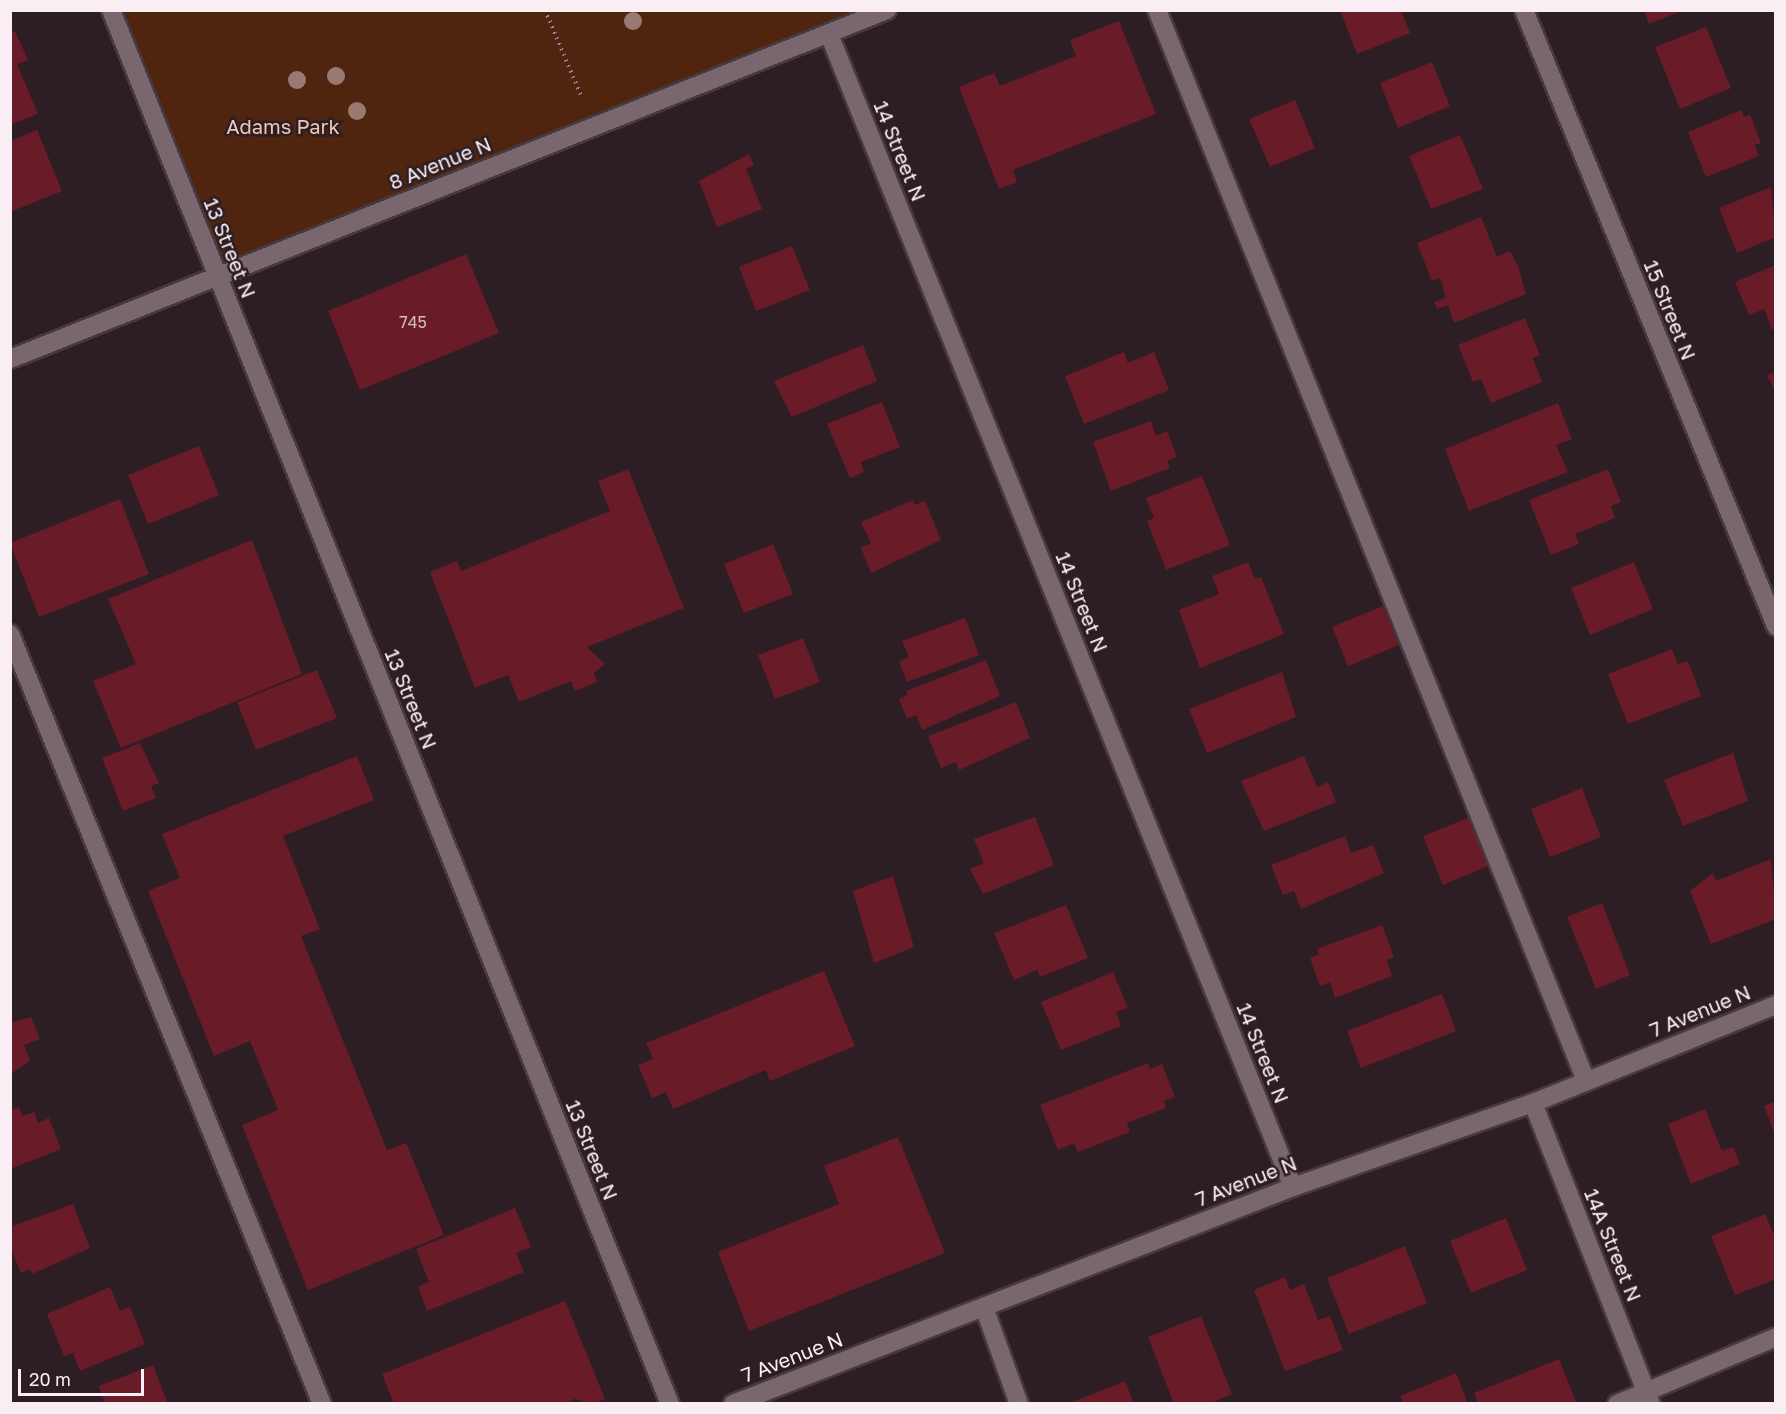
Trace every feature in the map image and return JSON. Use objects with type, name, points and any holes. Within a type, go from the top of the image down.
[{"type":"street","name":"13 Street N","points":[[111,10],[670,1404]]},
{"type":"street","name":"8 Avenue N","points":[[10,359],[887,10]]},
{"type":"street","points":[[1157,10],[1586,1081]]},
{"type":"street","name":"15 Street N","points":[[1524,10],[1776,626]]},
{"type":"street","name":"14 Street N","points":[[829,34],[1293,1187]]},
{"type":"street","points":[[10,634],[322,1404]]},
{"type":"street","name":"7 Avenue N","points":[[733,1404],[1293,1187],[1533,1103],[1776,1005]]},
{"type":"street","name":"14A Street N","points":[[1533,1103],[1649,1398]]},
{"type":"street","points":[[984,1307],[1019,1404]]},
{"type":"street","points":[[1617,1404],[1649,1398],[1776,1337]]},
{"type":"path","points":[[545,10],[593,127]]},
{"type":"green space","name":"Adams Park","points":[[111,11],[886,11],[217,276]]},
{"type":"building","points":[[1340,10],[1401,10],[1410,33],[1357,54]]},
{"type":"building","points":[[1644,10],[1681,10],[1681,11],[1649,24]]},
{"type":"building","points":[[1119,21],[1156,114],[1013,170],[1017,182],[999,189],[959,87],[994,73],[1000,86],[1076,56],[1070,40]]},
{"type":"building","points":[[1706,27],[1731,88],[1680,109],[1655,47]]},
{"type":"building","points":[[15,31],[28,60],[17,64],[38,114],[10,125],[10,33]]},
{"type":"building","points":[[1432,62],[1450,106],[1398,128],[1380,83]]},
{"type":"building","points":[[1295,100],[1315,148],[1270,167],[1249,119]]},
{"type":"building","points":[[1741,110],[1744,117],[1750,115],[1761,143],[1755,145],[1759,156],[1706,177],[1688,132]]},
{"type":"building","points":[[37,130],[62,191],[10,212],[10,141]]},
{"type":"building","points":[[1460,135],[1483,189],[1431,209],[1409,156]]},
{"type":"building","points":[[749,154],[754,165],[746,169],[762,209],[717,227],[699,181]]},
{"type":"building","points":[[1771,187],[1776,237],[1737,253],[1719,208]]},
{"type":"building","points":[[1481,217],[1497,257],[1510,251],[1518,266],[1526,294],[1454,323],[1448,305],[1437,309],[1434,302],[1445,298],[1443,286],[1439,278],[1432,281],[1417,243]]},
{"type":"building","points":[[792,246],[810,290],[756,311],[739,267]]},
{"type":"building","points":[[466,254],[499,333],[360,390],[328,311]]},
{"type":"building","points":[[1776,265],[1776,328],[1772,330],[1764,309],[1749,315],[1735,282]]},
{"type":"building","points":[[1525,318],[1540,355],[1533,358],[1542,382],[1491,403],[1481,379],[1473,382],[1458,345]]},
{"type":"building","points":[[863,345],[877,381],[792,417],[774,381]]},
{"type":"building","points":[[1124,352],[1128,363],[1154,352],[1169,390],[1084,424],[1065,376]]},
{"type":"building","points":[[1776,372],[1776,394],[1767,375]]},
{"type":"building","points":[[882,402],[900,447],[861,462],[864,472],[850,478],[827,424]]},
{"type":"building","points":[[1558,403],[1572,439],[1556,445],[1568,472],[1469,511],[1445,449]]},
{"type":"building","points":[[1151,421],[1156,436],[1167,431],[1177,457],[1167,461],[1170,468],[1111,491],[1093,442]]},
{"type":"building","points":[[199,446],[219,495],[148,524],[128,475]]},
{"type":"building","points":[[628,469],[684,608],[587,647],[605,664],[594,673],[597,682],[575,691],[571,681],[519,702],[508,675],[475,688],[430,572],[457,561],[461,571],[610,511],[598,481]]},
{"type":"building","points":[[1608,469],[1621,502],[1611,506],[1615,518],[1575,534],[1579,544],[1551,555],[1529,500]]},
{"type":"building","points":[[1202,476],[1230,545],[1166,570],[1147,521],[1154,518],[1146,498]]},
{"type":"building","points":[[120,499],[149,574],[39,617],[10,543]]},
{"type":"building","points":[[913,500],[915,505],[925,501],[941,540],[871,573],[861,548],[871,543],[861,522]]},
{"type":"building","points":[[252,540],[302,674],[121,748],[93,681],[136,664],[108,599]]},
{"type":"building","points":[[773,544],[793,594],[744,613],[724,564]]},
{"type":"building","points":[[1248,562],[1255,579],[1261,577],[1284,634],[1200,668],[1179,610],[1219,594],[1212,576]]},
{"type":"building","points":[[1634,562],[1653,609],[1590,635],[1571,588]]},
{"type":"building","points":[[1383,606],[1399,645],[1348,666],[1332,627]]},
{"type":"building","points":[[965,618],[979,655],[907,682],[899,662],[909,657],[902,641]]},
{"type":"building","points":[[803,638],[820,682],[775,699],[758,655]]},
{"type":"building","points":[[1672,649],[1678,664],[1688,661],[1701,696],[1628,724],[1608,674]]},
{"type":"building","points":[[986,660],[1000,696],[922,730],[916,715],[907,719],[899,699],[908,695],[906,691]]},
{"type":"building","points":[[317,670],[337,718],[256,750],[237,702]]},
{"type":"building","points":[[1282,672],[1296,717],[1207,753],[1189,709]]},
{"type":"building","points":[[1016,702],[1030,738],[959,770],[956,762],[941,768],[928,736]]},
{"type":"building","points":[[140,743],[159,783],[151,786],[156,798],[123,811],[102,758]]},
{"type":"building","points":[[1733,753],[1748,801],[1683,826],[1664,780]]},
{"type":"building","points":[[357,756],[374,800],[283,836],[320,929],[301,936],[387,1150],[406,1143],[444,1235],[308,1290],[242,1125],[278,1110],[250,1041],[214,1056],[148,891],[180,878],[162,834]]},
{"type":"building","points":[[1304,756],[1317,787],[1328,782],[1336,802],[1264,831],[1241,781]]},
{"type":"building","points":[[1582,788],[1601,837],[1550,857],[1531,809]]},
{"type":"building","points":[[1035,817],[1054,865],[983,894],[970,869],[984,863],[974,839]]},
{"type":"building","points":[[1470,817],[1490,865],[1443,885],[1423,836]]},
{"type":"building","points":[[1345,836],[1351,853],[1373,845],[1384,873],[1301,909],[1294,891],[1283,895],[1271,865]]},
{"type":"building","points":[[1771,859],[1776,919],[1711,944],[1690,891],[1713,873],[1716,881]]},
{"type":"building","points":[[893,876],[914,947],[874,963],[853,891]]},
{"type":"building","points":[[1602,903],[1630,975],[1596,989],[1567,917]]},
{"type":"building","points":[[1066,905],[1088,958],[1040,977],[1037,970],[1014,980],[994,933]]},
{"type":"building","points":[[1382,925],[1394,957],[1387,960],[1392,976],[1335,998],[1330,982],[1320,986],[1310,958],[1319,954],[1317,949]]},
{"type":"building","points":[[824,971],[855,1046],[770,1081],[766,1070],[673,1109],[666,1092],[652,1098],[638,1065],[653,1059],[646,1043]]},
{"type":"building","points":[[1113,972],[1128,1008],[1116,1012],[1121,1026],[1061,1050],[1041,1002]]},
{"type":"building","points":[[1442,994],[1456,1031],[1361,1068],[1347,1031]]},
{"type":"building","points":[[31,1017],[40,1039],[24,1045],[30,1061],[10,1074],[10,1023]]},
{"type":"building","points":[[1148,1063],[1150,1069],[1162,1064],[1175,1097],[1164,1101],[1166,1108],[1127,1123],[1130,1132],[1078,1152],[1074,1143],[1058,1150],[1040,1105]]},
{"type":"building","points":[[1776,1101],[1776,1135],[1775,1135],[1764,1106]]},
{"type":"building","points":[[19,1107],[22,1116],[34,1112],[38,1123],[49,1118],[61,1149],[10,1169],[10,1110]]},
{"type":"building","points":[[1705,1109],[1722,1151],[1733,1147],[1740,1164],[1691,1184],[1668,1124]]},
{"type":"building","points":[[898,1137],[945,1253],[749,1331],[718,1252],[839,1204],[824,1166]]},
{"type":"building","points":[[73,1204],[90,1248],[32,1274],[30,1269],[21,1273],[10,1247],[13,1226]]},
{"type":"building","points":[[515,1208],[531,1247],[516,1253],[524,1272],[427,1311],[418,1287],[429,1282],[416,1249]]},
{"type":"building","points":[[1765,1214],[1776,1239],[1776,1279],[1735,1295],[1711,1236]]},
{"type":"building","points":[[1506,1218],[1527,1270],[1471,1293],[1450,1241]]},
{"type":"building","points":[[1405,1246],[1427,1303],[1349,1334],[1327,1278]]},
{"type":"building","points":[[1285,1277],[1290,1290],[1304,1284],[1318,1320],[1330,1316],[1343,1350],[1285,1371],[1254,1290]]},
{"type":"building","points":[[110,1287],[120,1311],[130,1307],[145,1344],[80,1371],[73,1353],[64,1356],[47,1314]]},
{"type":"building","points":[[565,1301],[605,1399],[592,1404],[575,1399],[563,1404],[394,1404],[382,1374]]},
{"type":"building","points":[[1201,1316],[1232,1394],[1209,1404],[1174,1404],[1148,1337]]},
{"type":"building","points":[[1559,1359],[1577,1404],[1478,1404],[1474,1393]]},
{"type":"building","points":[[153,1365],[168,1404],[105,1404],[99,1386]]},
{"type":"building","points":[[1456,1373],[1468,1404],[1404,1404],[1400,1396]]},
{"type":"building","points":[[1125,1381],[1134,1404],[1070,1404],[1070,1403]]}]
